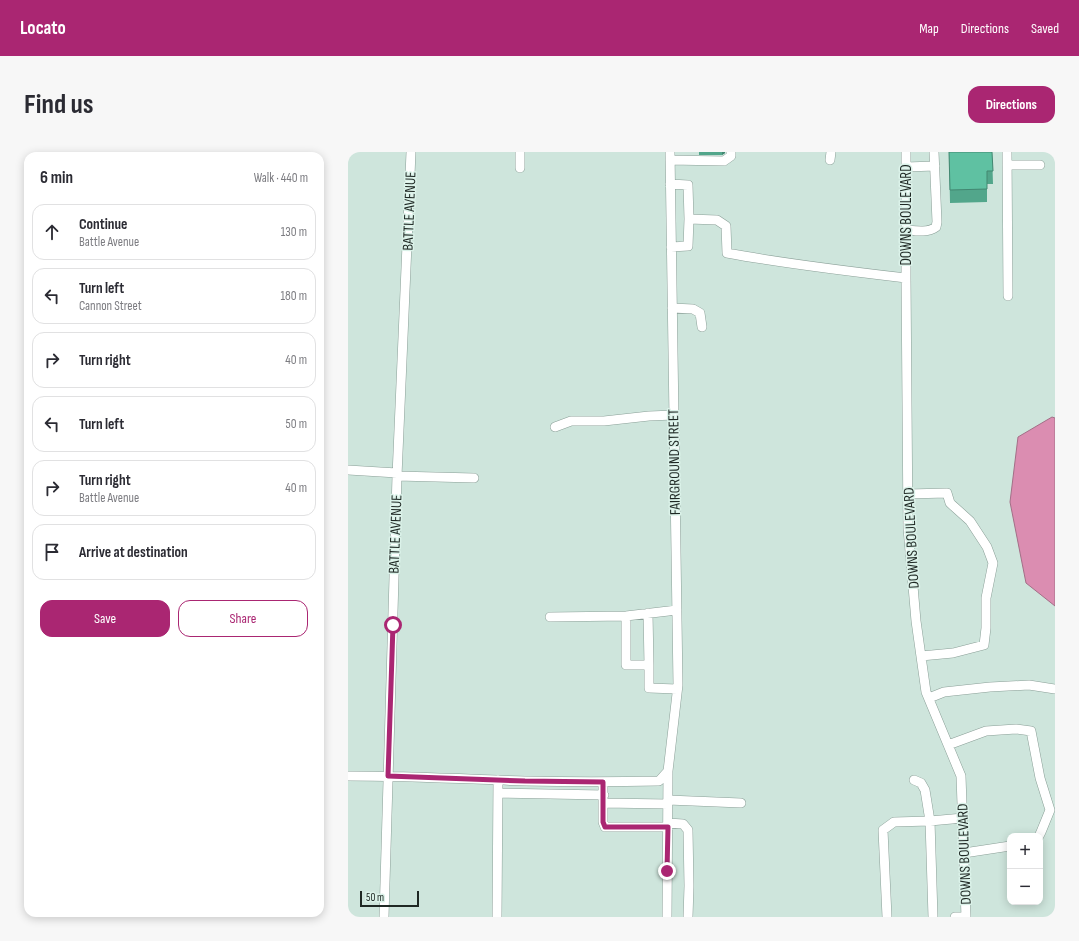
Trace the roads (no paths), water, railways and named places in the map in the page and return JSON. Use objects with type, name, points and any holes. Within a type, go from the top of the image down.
[{"type":"street","name":"BATTLE AVENUE","points":[[384,917],[397,474],[411,152]]},
{"type":"street","points":[[520,152],[520,168]]},
{"type":"street","points":[[670,156],[694,156],[724,161],[731,156],[731,152]]},
{"type":"street","name":"DOWNS BOULEVARD","points":[[906,152],[909,535],[916,620],[926,692],[961,776],[966,917]]},
{"type":"street","points":[[906,230],[924,231],[932,230],[936,227],[934,152]]},
{"type":"street","points":[[1007,152],[1008,296]]},
{"type":"street","name":"FAIRGROUND STREET","points":[[668,771],[677,689],[670,156]]},
{"type":"street","points":[[1007,165],[1040,165]]},
{"type":"street","points":[[906,167],[935,166]]},
{"type":"street","points":[[670,184],[688,185],[689,219],[688,246],[671,247]]},
{"type":"street","points":[[689,219],[718,220],[726,226],[726,253],[752,258],[906,278]]},
{"type":"street","points":[[672,308],[693,309],[700,313],[702,327]]},
{"type":"street","points":[[555,427],[571,422],[604,421],[674,415]]},
{"type":"street","points":[[348,470],[474,478]]},
{"type":"street","points":[[908,494],[947,493],[950,503],[970,521],[987,547],[992,563],[986,598],[986,628],[984,645],[953,653],[921,656]]},
{"type":"street","points":[[550,617],[639,616],[648,613],[676,610]]},
{"type":"street","points":[[648,613],[649,688],[677,689]]},
{"type":"street","points":[[626,616],[626,665],[649,666]]},
{"type":"street","points":[[929,698],[944,692],[990,687],[1029,685],[1055,689]]},
{"type":"street","points":[[948,744],[986,731],[1016,729],[1031,731],[1040,778],[1050,810],[1040,833]]},
{"type":"street","points":[[348,776],[603,782],[659,781],[668,771]]},
{"type":"street","points":[[667,917],[668,771]]},
{"type":"street","points":[[496,917],[498,780]]},
{"type":"street","points":[[914,780],[921,783],[925,790],[930,821],[933,917]]},
{"type":"street","points":[[603,782],[603,822],[605,827],[683,824],[688,830],[688,917]]},
{"type":"street","points":[[498,793],[668,802],[741,803]]},
{"type":"street","points":[[887,917],[883,830],[894,822],[963,818]]},
{"type":"street","points":[[964,853],[1007,846]]},
{"type":"street","points":[[955,917],[966,917]]}]
